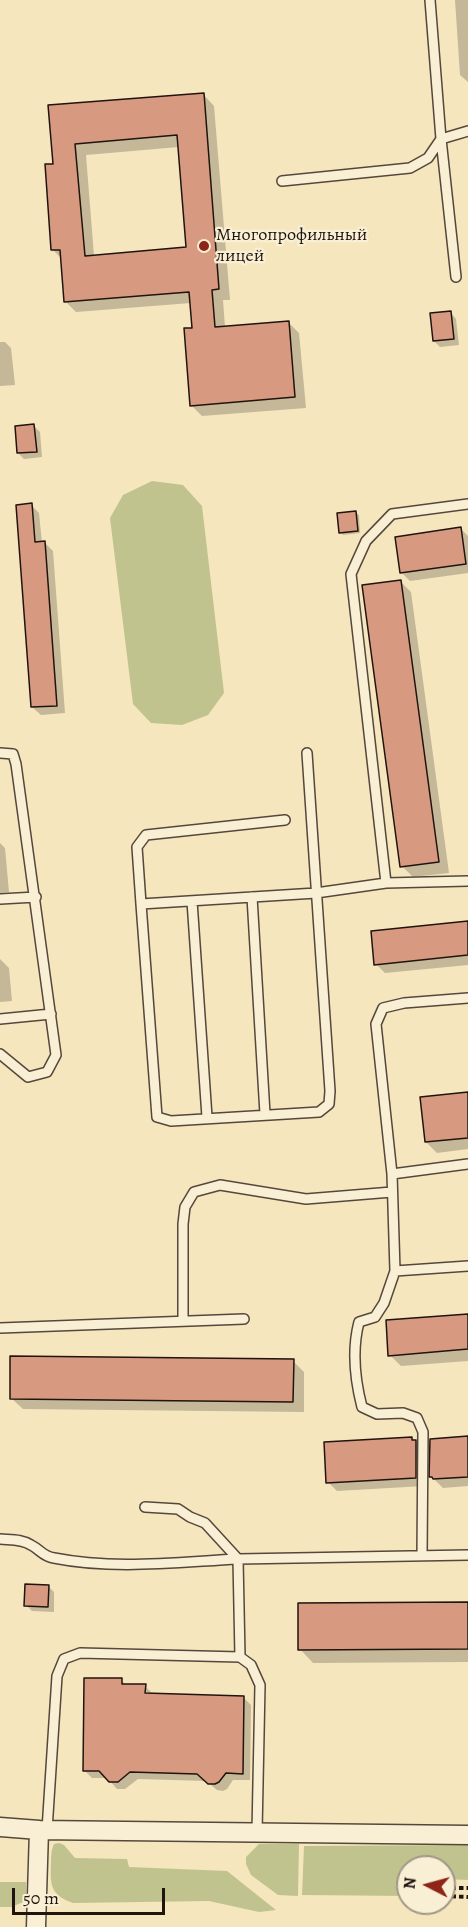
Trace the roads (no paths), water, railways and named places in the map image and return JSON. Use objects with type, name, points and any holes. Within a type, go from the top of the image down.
[{"type":"street","points":[[0,1827],[43,1830],[468,1835]]},
{"type":"street","points":[[36,1927],[43,1830]]},
{"type":"lane","points":[[430,0],[441,139],[456,277]]},
{"type":"lane","points":[[282,181],[410,168],[428,158],[441,139],[468,131]]},
{"type":"lane","points":[[386,884],[351,574],[366,541],[392,514],[468,504]]},
{"type":"lane","points":[[0,753],[13,753],[16,764],[56,1055],[47,1071],[28,1077],[0,1054]]},
{"type":"lane","points":[[285,820],[146,835],[137,847],[157,1117],[171,1120],[319,1112],[329,1104],[330,1091],[307,753]]},
{"type":"lane","points":[[141,904],[316,893],[386,884],[468,881]]},
{"type":"lane","points":[[0,899],[36,897]]},
{"type":"lane","points":[[252,897],[265,1114]]},
{"type":"lane","points":[[192,901],[207,1117]]},
{"type":"lane","points":[[422,1556],[423,1432],[417,1418],[403,1413],[377,1414],[362,1407],[358,1390],[355,1338],[360,1322],[375,1317],[384,1303],[395,1271],[392,1174],[376,1024],[383,1008],[468,998]]},
{"type":"lane","points":[[0,1019],[51,1014]]},
{"type":"lane","points":[[392,1174],[468,1164]]},
{"type":"lane","points":[[183,1321],[183,1224],[185,1207],[194,1192],[220,1185],[306,1200],[392,1192]]},
{"type":"lane","points":[[395,1271],[468,1266]]},
{"type":"lane","points":[[0,1328],[244,1319]]},
{"type":"lane","points":[[145,1507],[178,1509],[205,1523],[238,1559],[240,1657]]},
{"type":"lane","points":[[0,1539],[24,1541],[34,1546],[42,1555],[54,1558],[99,1563],[468,1555]]},
{"type":"lane","points":[[43,1830],[57,1676],[64,1659],[80,1653],[240,1657],[250,1665],[260,1685],[257,1832]]},
{"type":"place","name":"Многопрофильный лицей","points":[[204,246]]}]
